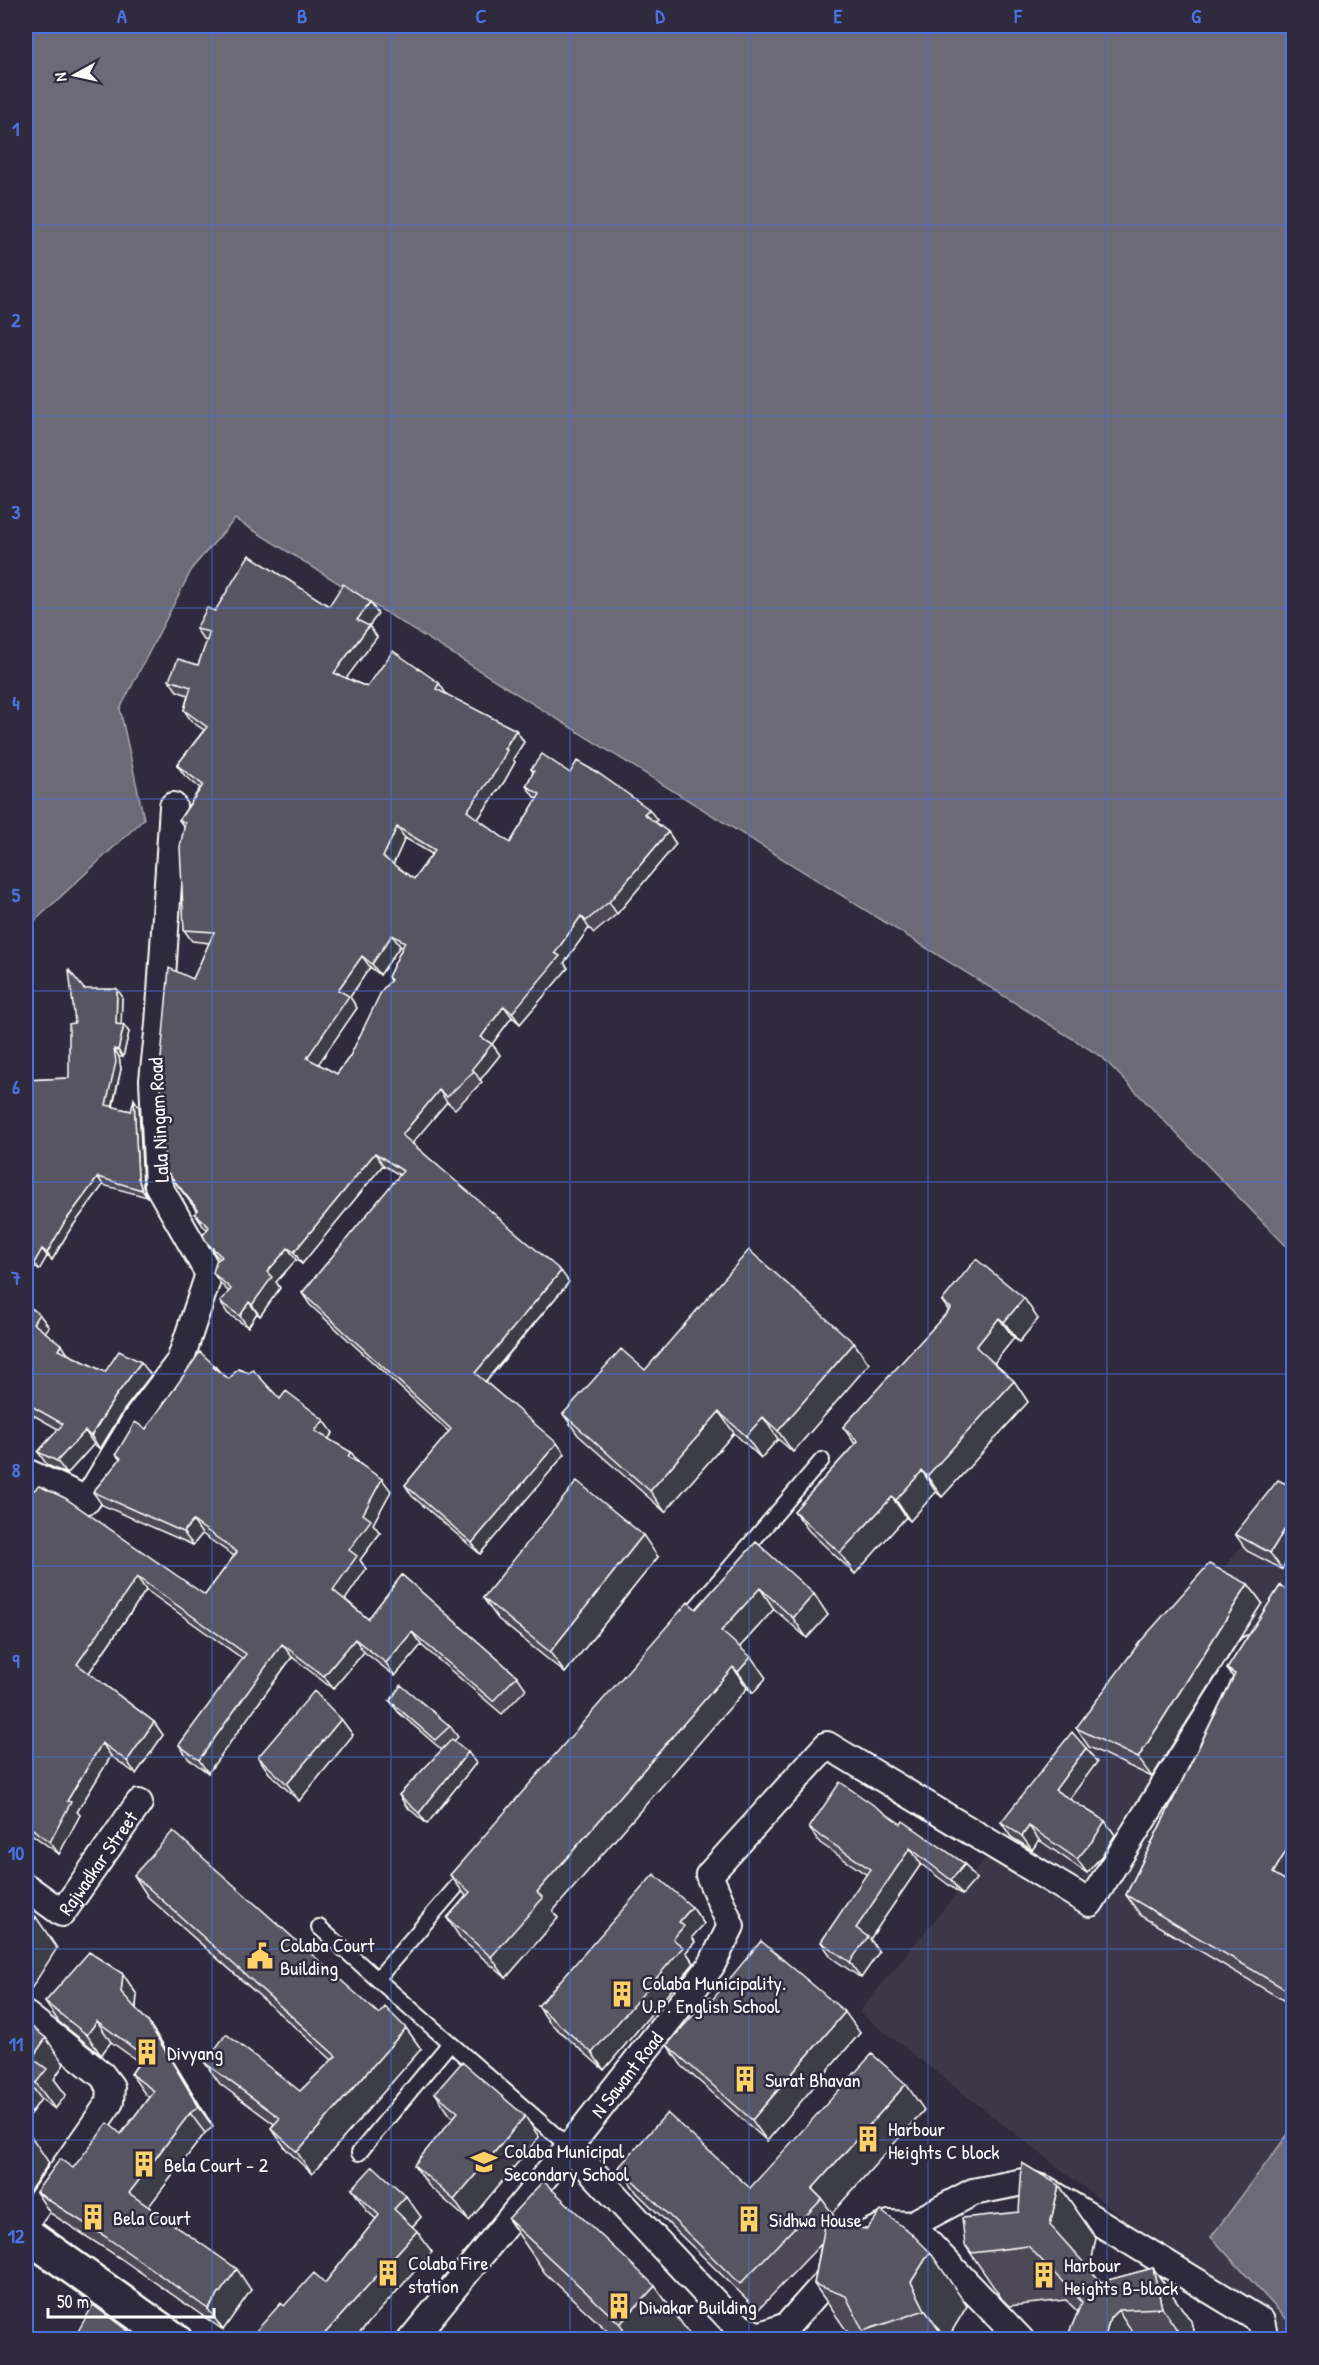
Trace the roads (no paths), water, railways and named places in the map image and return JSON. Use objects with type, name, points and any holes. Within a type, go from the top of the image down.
[{"type":"main road","points":[[26,2234],[175,2340]]},
{"type":"street","name":"Lala Ningam Road","points":[[35,1477],[87,1500],[136,1419],[180,1361],[209,1274],[158,1185],[153,1057],[159,1024],[173,806]]},
{"type":"street","points":[[26,1499],[35,1477]]},
{"type":"street","name":"N Sawant Road","points":[[414,2338],[569,2147],[711,1966],[731,1926],[709,1875],[827,1745],[1090,1903],[1262,1630]]},
{"type":"street","name":"Rajwadkar Street","points":[[26,1887],[62,1913],[139,1803]]},
{"type":"street","points":[[26,2222],[110,2102],[111,2087],[102,2075],[35,2022]]},
{"type":"street","points":[[569,2147],[734,2322],[758,2336],[795,2333],[868,2234],[890,2224],[911,2225],[973,2192],[1023,2182],[1046,2190],[1261,2321],[1265,2340]]},
{"type":"street","points":[[911,2225],[1021,2340]]},
{"type":"lane","points":[[676,1630],[822,1460]]},
{"type":"lane","points":[[377,1979],[477,1863]]},
{"type":"lane","points":[[319,1928],[569,2147]]},
{"type":"lane","points":[[359,2153],[450,2043]]},
{"type":"place","name":"Colaba Court Building","points":[[260,1956]]},
{"type":"place","name":"Colaba Municipality. U.P. English School","points":[[622,1994]]},
{"type":"place","name":"Divyang","points":[[147,2052]]},
{"type":"place","name":"Surat Bhavan","points":[[745,2079]]},
{"type":"place","name":"Harbour Heights C block","points":[[868,2139]]},
{"type":"place","name":"Colaba Municipal Secondary School","points":[[484,2162]]},
{"type":"place","name":"Bela Court - 2","points":[[144,2164]]},
{"type":"place","name":"Bela Court","points":[[93,2217]]},
{"type":"place","name":"Sidhwa House","points":[[749,2219]]},
{"type":"place","name":"Colaba Fire station","points":[[388,2273]]},
{"type":"place","name":"Harbour Heights B-block","points":[[1044,2275]]},
{"type":"place","name":"Diwakar Building","points":[[619,2306]]}]
